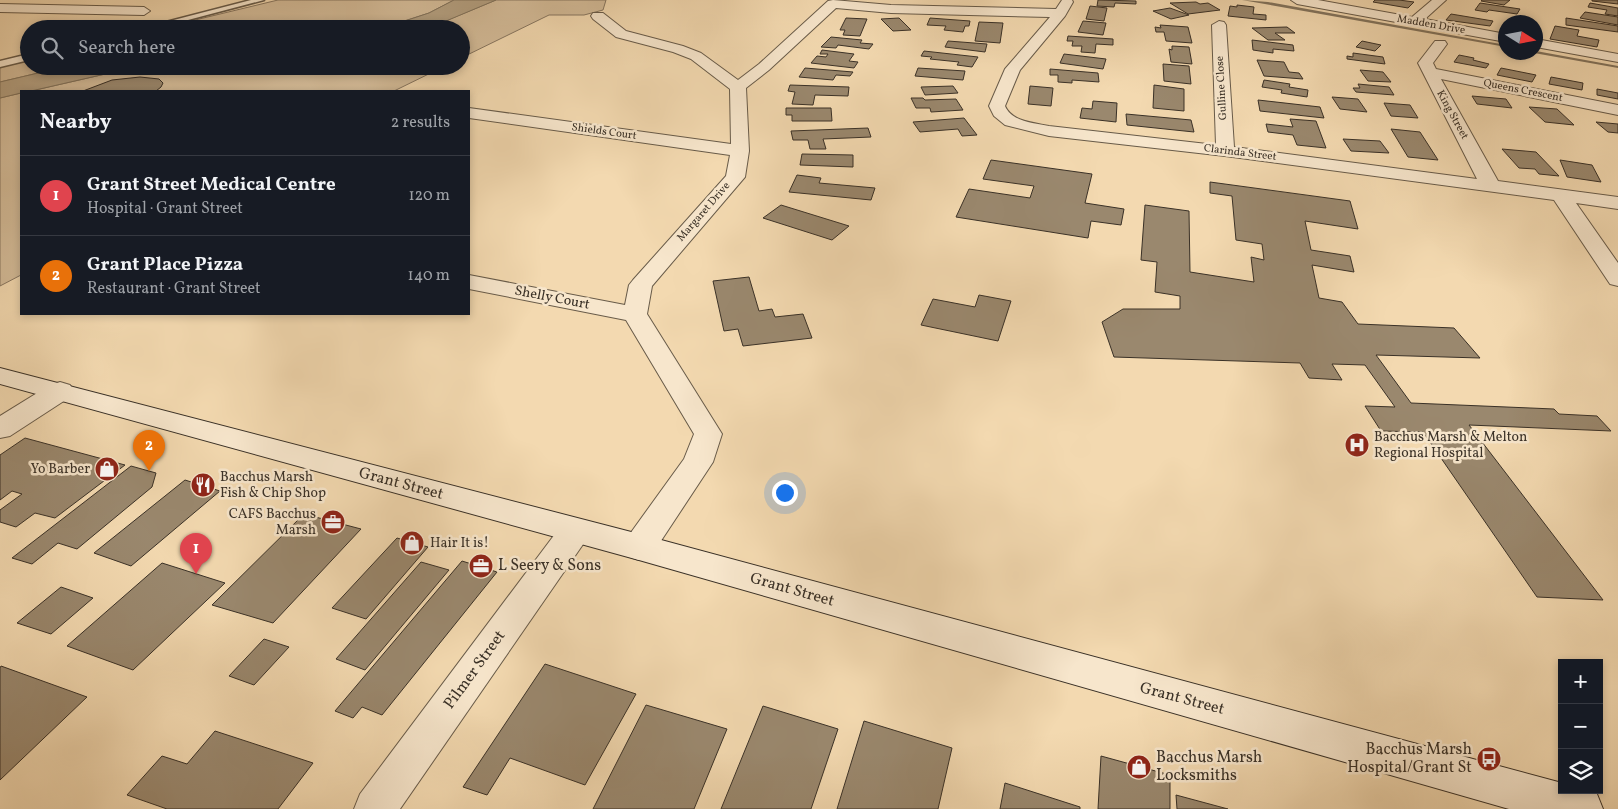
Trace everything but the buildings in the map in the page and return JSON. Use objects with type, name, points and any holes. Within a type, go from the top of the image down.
[{"type":"street","name":"Madden Drive","points":[[1297,0],[1498,37]]},
{"type":"street","points":[[1414,22],[1440,0]]},
{"type":"street","points":[[598,16],[621,34],[678,49],[696,56],[738,86],[764,68],[825,3],[890,9],[1064,6]]},
{"type":"street","name":"Clarinda Street","points":[[1064,6],[1013,69],[997,106],[998,112],[1005,118],[1021,125],[1048,131],[1225,151],[1618,203]]},
{"type":"street","points":[[0,8],[144,11]]},
{"type":"street","name":"Gulline Close","points":[[1220,25],[1225,151]]},
{"type":"street","points":[[1429,72],[1425,63],[1440,44]]},
{"type":"street","points":[[1543,44],[1618,58]]},
{"type":"street","name":"Queens Crescent","points":[[1429,72],[1618,110]]},
{"type":"street","name":"King Street","points":[[1429,72],[1491,187]]},
{"type":"street","name":"Margaret Drive","points":[[635,314],[641,285],[735,177],[740,151],[738,86]]},
{"type":"street","name":"Shields Court","points":[[470,113],[740,151]]},
{"type":"street","points":[[1561,196],[1618,280]]},
{"type":"street","name":"Shelly Court","points":[[470,282],[635,314]]},
{"type":"street","points":[[635,314],[708,434],[698,462],[639,547]]},
{"type":"street","name":"Grant Street","points":[[0,376],[639,547],[1582,809]]},
{"type":"street","points":[[0,430],[60,391]]},
{"type":"street","name":"Pilmer Street","points":[[375,809],[575,531]]},
{"type":"lane","points":[[179,20],[260,0]]},
{"type":"lane","points":[[0,64],[20,59]]},
{"type":"shaded area","points":[[278,0],[454,0],[429,13],[408,20],[195,20]]},
{"type":"shaded area","points":[[454,0],[496,0],[448,20],[408,20],[429,13]]},
{"type":"shaded area","points":[[496,0],[606,0],[603,10],[584,15],[549,15],[470,54],[470,20],[448,20]]},
{"type":"shaded area","points":[[20,62],[20,75],[30,75],[0,82],[0,67]]},
{"type":"shaded area","points":[[30,75],[101,75],[35,90],[20,90],[20,93],[0,98],[0,82]]},
{"type":"shaded area","points":[[101,75],[427,75],[396,90],[35,90]]},
{"type":"shaded area","points":[[20,93],[20,276],[0,286],[0,98]]},
{"type":"waterway","points":[[1244,0],[1498,45]]},
{"type":"waterway","points":[[1543,53],[1618,67]]},
{"type":"place","name":"Bacchus Marsh & Melton Regional Hospital","points":[[1357,445]]},
{"type":"place","name":"Yo Barber","points":[[107,469]]},
{"type":"place","name":"Grant Place Pizza","points":[[149,471]]},
{"type":"place","name":"Bacchus Marsh Fish & Chip Shop","points":[[203,485]]},
{"type":"place","name":"CAFS Bacchus Marsh","points":[[333,522]]},
{"type":"place","name":"Hair It is!","points":[[412,543]]},
{"type":"place","name":"L Seery & Sons","points":[[481,566]]},
{"type":"place","name":"Grant Street Medical Centre","points":[[196,574]]},
{"type":"place","name":"Bacchus Marsh Hospital/Grant St","points":[[1489,759]]},
{"type":"place","name":"Bacchus Marsh Locksmiths","points":[[1139,767]]}]
